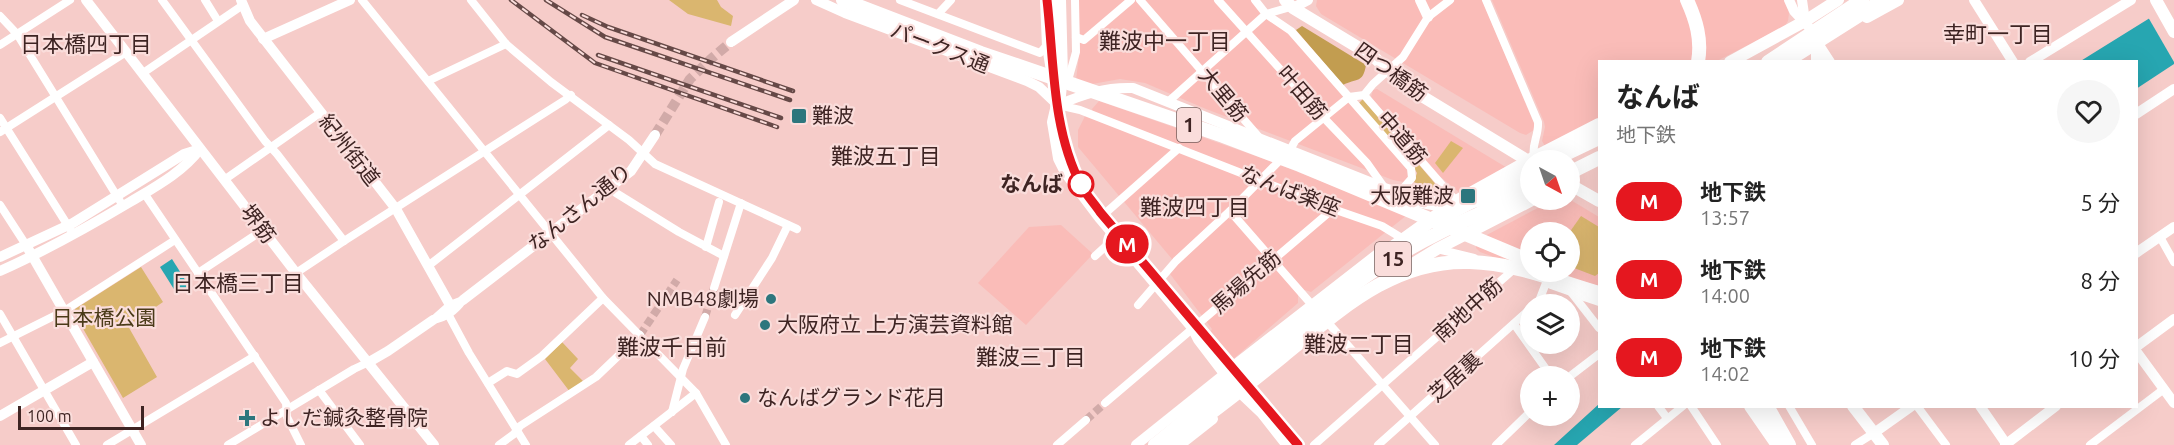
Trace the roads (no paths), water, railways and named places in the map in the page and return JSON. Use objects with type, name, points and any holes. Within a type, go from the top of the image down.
[{"type":"highway","name":"1","points":[[843,0],[981,53],[1300,165],[1520,257]]},
{"type":"highway","points":[[1059,0],[1061,75],[1054,122],[1060,158],[1067,172],[1101,217],[1194,327],[1200,339],[1226,373],[1260,408],[1289,445]]},
{"type":"highway","points":[[1687,0],[1698,30],[1700,43],[1698,60]]},
{"type":"highway","points":[[1771,60],[1862,0]]},
{"type":"highway","points":[[1789,60],[1884,0]]},
{"type":"highway","points":[[1802,60],[1884,0]]},
{"type":"highway","points":[[1818,60],[1820,41]]},
{"type":"highway","points":[[1552,150],[1598,126]]},
{"type":"highway","points":[[1574,150],[1598,138]]},
{"type":"highway","points":[[1580,156],[1598,147]]},
{"type":"highway","points":[[1580,168],[1598,158]]},
{"type":"highway","points":[[1300,165],[1417,199],[1452,205],[1483,199],[1520,183]]},
{"type":"highway","points":[[1270,350],[1352,278],[1401,241],[1458,201],[1520,167]]},
{"type":"highway","points":[[1483,199],[1520,177]]},
{"type":"highway","name":"15","points":[[1155,445],[1270,350],[1388,261],[1438,233],[1520,196]]},
{"type":"highway","points":[[1166,445],[1228,400],[1349,303],[1375,285],[1406,272],[1441,263],[1484,263],[1598,292]]},
{"type":"highway","points":[[1566,282],[1598,292]]},
{"type":"highway","points":[[1752,408],[1778,445]]},
{"type":"highway","points":[[1768,408],[1789,445]]},
{"type":"main road","points":[[1734,60],[1838,0]]},
{"type":"main road","points":[[1820,41],[1898,0]]},
{"type":"main road","name":"四つ橋筋","points":[[1292,3],[1374,57],[1402,84],[1520,154]]},
{"type":"main road","points":[[2158,5],[2174,32]]},
{"type":"main road","points":[[1564,150],[1598,133]]},
{"type":"main road","points":[[1580,175],[1598,165]]},
{"type":"main road","points":[[1226,373],[1400,237],[1450,215],[1520,176]]},
{"type":"main road","points":[[1580,189],[1598,200]]},
{"type":"main road","points":[[1244,394],[1368,294],[1437,249],[1520,206]]},
{"type":"main road","points":[[1855,408],[1883,445]]},
{"type":"street","points":[[0,45],[70,0]]},
{"type":"street","name":"堺筋","points":[[86,0],[296,273],[435,445]]},
{"type":"street","points":[[162,0],[344,241]]},
{"type":"street","points":[[205,0],[218,21]]},
{"type":"street","points":[[263,39],[350,0]]},
{"type":"street","points":[[362,0],[603,298],[696,393],[726,445]]},
{"type":"street","points":[[471,0],[506,44],[643,154],[655,135]]},
{"type":"street","points":[[731,42],[794,0]]},
{"type":"street","name":"パークス通","points":[[816,0],[1040,87],[1058,105]]},
{"type":"street","points":[[900,0],[1040,53],[1046,46]]},
{"type":"street","points":[[938,14],[950,0]]},
{"type":"street","points":[[1044,0],[1046,46],[1058,105]]},
{"type":"street","points":[[1058,105],[1076,52],[1075,0]]},
{"type":"street","points":[[1076,37],[1084,40],[1131,0]]},
{"type":"street","name":"大里筋","points":[[1140,0],[1259,137]]},
{"type":"street","name":"叶田筋","points":[[1218,0],[1367,163],[1385,188]]},
{"type":"street","points":[[1256,0],[1266,14]]},
{"type":"street","points":[[1169,101],[1266,14],[1292,3],[1308,0]]},
{"type":"street","points":[[1420,0],[1428,17]]},
{"type":"street","points":[[1138,305],[1176,261],[1230,212],[1290,150],[1295,141],[1349,97],[1364,95],[1372,84],[1388,72],[1403,57],[1428,17],[1450,0]]},
{"type":"street","points":[[1486,0],[1538,122],[1539,132],[1532,150]]},
{"type":"street","points":[[1789,0],[1794,11],[1820,41],[1829,60]]},
{"type":"street","points":[[1802,0],[1805,21]]},
{"type":"street","points":[[1974,0],[2012,60]]},
{"type":"street","points":[[2033,60],[2131,0]]},
{"type":"street","points":[[143,73],[242,3]]},
{"type":"street","name":"紀州街道","points":[[242,3],[250,21],[263,39],[396,209],[488,383],[526,445]]},
{"type":"street","name":"中道筋","points":[[1266,14],[1292,31],[1411,168],[1412,177],[1399,194]]},
{"type":"street","points":[[0,16],[17,34],[120,201]]},
{"type":"street","points":[[428,81],[506,44]]},
{"type":"street","points":[[3,130],[126,52]]},
{"type":"street","points":[[1058,105],[1087,92],[1133,88],[1450,215],[1470,232]]},
{"type":"street","points":[[2138,113],[2174,89]]},
{"type":"street","points":[[296,273],[571,95]]},
{"type":"street","name":"中道筋","points":[[1364,95],[1462,208]]},
{"type":"street","name":"なんば楽座","points":[[1058,105],[1080,110],[1382,226],[1400,237]]},
{"type":"street","points":[[224,180],[320,113]]},
{"type":"street","points":[[0,118],[3,130],[71,230]]},
{"type":"street","points":[[428,266],[609,125]]},
{"type":"street","points":[[1101,217],[1179,148]]},
{"type":"street","points":[[120,201],[144,193],[190,162],[200,149]]},
{"type":"street","points":[[0,271],[33,256],[120,201],[184,154],[200,149]]},
{"type":"street","name":"なんさん通り","points":[[369,362],[463,300],[631,171],[643,154],[655,164],[797,229]]},
{"type":"street","points":[[144,193],[286,403],[287,417],[301,445]]},
{"type":"street","points":[[616,193],[724,256]]},
{"type":"street","points":[[706,247],[719,202]]},
{"type":"street","points":[[714,288],[741,203]]},
{"type":"street","points":[[0,205],[33,256],[141,445]]},
{"type":"street","name":"馬場先筋","points":[[1105,403],[1333,208]]},
{"type":"street","points":[[1230,212],[1312,305]]},
{"type":"street","points":[[735,315],[772,258],[788,225]]},
{"type":"street","points":[[2138,252],[2174,227]]},
{"type":"street","points":[[0,257],[26,245],[71,230]]},
{"type":"street","points":[[198,273],[263,230]]},
{"type":"street","points":[[1095,256],[1117,236]]},
{"type":"street","points":[[2160,237],[2174,262]]},
{"type":"street","points":[[0,343],[64,310],[175,240]]},
{"type":"street","points":[[1437,249],[1520,271]]},
{"type":"street","name":"南地中筋","points":[[1314,445],[1512,270]]},
{"type":"street","points":[[1557,282],[1571,292],[1598,302]]},
{"type":"street","points":[[1571,292],[1598,327]]},
{"type":"street","points":[[488,383],[507,371],[517,374],[542,356],[603,298]]},
{"type":"street","points":[[0,315],[76,445]]},
{"type":"street","points":[[672,412],[683,369],[705,317]]},
{"type":"street","name":"芝居裏","points":[[1378,445],[1520,318]]},
{"type":"street","points":[[2138,347],[2174,319]]},
{"type":"street","points":[[1514,324],[1544,366]]},
{"type":"street","points":[[1330,325],[1436,445]]},
{"type":"street","points":[[499,445],[520,426],[596,377],[639,335]]},
{"type":"street","points":[[2138,352],[2174,403]]},
{"type":"street","points":[[1580,368],[1598,355]]},
{"type":"street","points":[[107,445],[255,356]]},
{"type":"street","points":[[0,416],[93,362]]},
{"type":"street","points":[[228,445],[369,362]]},
{"type":"street","points":[[1136,445],[1226,373]]},
{"type":"street","points":[[2090,445],[2164,389]]},
{"type":"street","points":[[319,390],[360,445]]},
{"type":"street","points":[[629,445],[696,393]]},
{"type":"street","points":[[1180,445],[1244,394]]},
{"type":"street","points":[[1660,408],[1667,418]]},
{"type":"street","points":[[1640,443],[1680,408]]},
{"type":"street","points":[[1692,408],[1717,445]]},
{"type":"street","points":[[1790,408],[1812,445]]},
{"type":"street","points":[[1855,445],[1909,408]]},
{"type":"street","points":[[1918,408],[1946,445]]},
{"type":"street","points":[[1981,408],[2006,445],[2053,408]]},
{"type":"street","points":[[1057,445],[1086,420]]},
{"type":"street","points":[[1496,445],[1520,422]]},
{"type":"street","points":[[654,426],[671,445]]},
{"type":"street","points":[[641,436],[648,445]]},
{"type":"water","points":[[2174,3],[2174,64],[2138,88],[2138,60],[2082,60]]},
{"type":"water","points":[[172,259],[189,286],[177,294],[160,267]]},
{"type":"water","points":[[1598,405],[1598,408],[1621,408],[1577,445],[1554,445],[1575,426],[1580,426],[1580,421]]},
{"type":"tunnel","points":[[655,135],[690,79],[731,42]]},
{"type":"tunnel","points":[[640,335],[677,280]]},
{"type":"tunnel","points":[[705,317],[714,288]]},
{"type":"tunnel","points":[[1086,420],[1105,403]]},
{"type":"railway","points":[[511,0],[595,63],[777,127]]},
{"type":"railway","points":[[546,0],[605,37],[790,100]]},
{"type":"railway","points":[[582,15],[608,27],[793,91]]},
{"type":"railway","points":[[598,55],[781,118]]},
{"type":"metro line","name":"M","points":[[1047,0],[1060,120],[1068,152],[1081,186],[1100,212],[1298,445]]},
{"type":"place","name":"難波","points":[[799,116]]},
{"type":"place","name":"なんば","points":[[1081,184]]},
{"type":"place","name":"大阪難波","points":[[1468,196]]},
{"type":"place","name":"NMB48劇場","points":[[771,299]]},
{"type":"place","name":"大阪府立 上方演芸資料館","points":[[765,325]]},
{"type":"place","name":"なんばグランド花月","points":[[745,398]]},
{"type":"place","name":"よしだ鍼灸整骨院","points":[[247,418]]},
{"type":"district","name":"幸町一丁目","points":[[1998,34]]},
{"type":"district","name":"難波中一丁目","points":[[1165,41]]},
{"type":"district","name":"日本橋四丁目","points":[[86,44]]},
{"type":"district","name":"難波五丁目","points":[[886,156]]},
{"type":"district","name":"難波四丁目","points":[[1195,207]]},
{"type":"district","name":"日本橋三丁目","points":[[238,283]]},
{"type":"district","name":"難波二丁目","points":[[1359,344]]},
{"type":"district","name":"難波千日前","points":[[672,347]]},
{"type":"district","name":"難波三丁目","points":[[1031,357]]},
{"type":"park label","name":"日本橋公園","points":[[104,318]]}]
